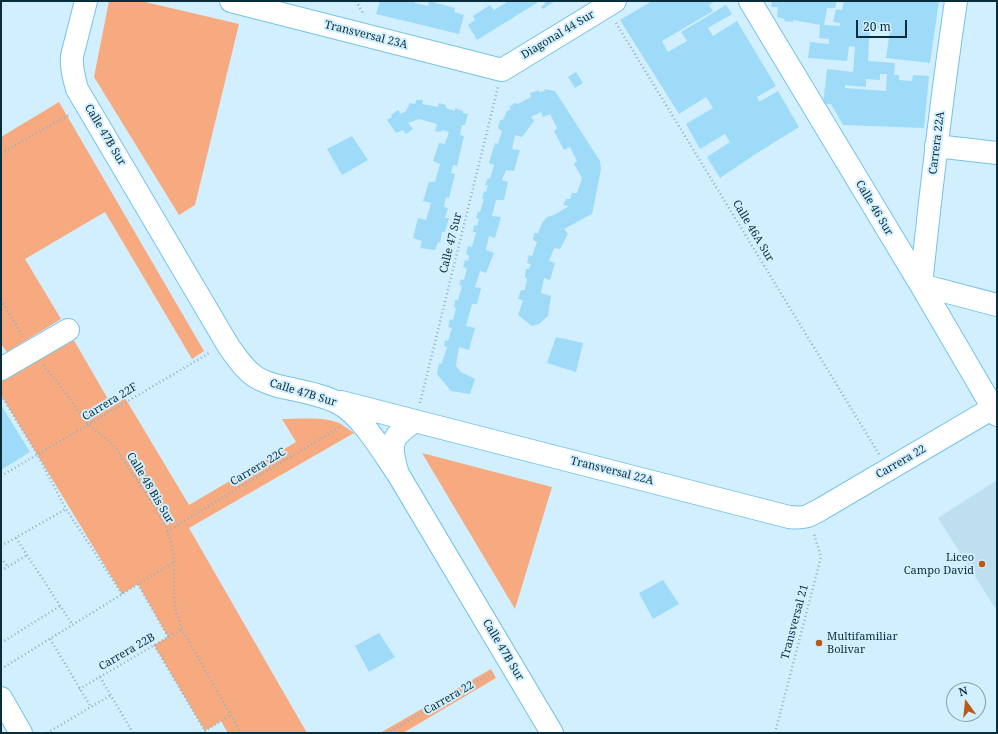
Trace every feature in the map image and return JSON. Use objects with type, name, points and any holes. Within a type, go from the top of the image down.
[{"type":"street","name":"Calle 47B Sur","points":[[86,1],[72,56],[74,78],[77,89],[227,342],[243,366],[253,375],[265,382],[329,399],[348,409],[356,417],[398,474],[552,733]]},
{"type":"street","name":"Transversal 23A","points":[[231,1],[502,70]]},
{"type":"street","name":"Calle 46 Sur","points":[[750,1],[921,285],[995,412]]},
{"type":"street","name":"Carrera 22A","points":[[921,285],[936,146],[956,1]]},
{"type":"street","name":"Diagonal 44 Sur","points":[[502,70],[611,4]]},
{"type":"street","points":[[936,146],[997,153]]},
{"type":"street","points":[[921,285],[997,305]]},
{"type":"street","points":[[1,369],[68,330]]},
{"type":"street","name":"Transversal 22A","points":[[329,399],[789,517],[804,518],[809,516]]},
{"type":"street","name":"Carrera 22","points":[[809,516],[889,469],[995,412]]},
{"type":"street","points":[[398,474],[393,458],[392,445],[395,438],[402,430],[415,421]]},
{"type":"street","points":[[1,698],[21,733]]},
{"type":"path","name":"Calle 46A Sur","points":[[611,4],[889,469]]},
{"type":"path","name":"Calle 47 Sur","points":[[415,421],[502,70]]},
{"type":"path","points":[[1,153],[87,105]]},
{"type":"path","name":"Calle 48 Bis Sur","points":[[1,300],[32,351],[59,384],[88,424],[116,448],[164,522],[171,542],[174,562],[174,593],[176,612],[182,629],[241,733]]},
{"type":"path","name":"Carrera 22F","points":[[1,476],[227,342]]},
{"type":"path","points":[[1,395],[37,454],[66,509],[122,594]]},
{"type":"path","name":"Carrera 22C","points":[[167,531],[356,417]]},
{"type":"path","points":[[1,546],[66,509]]},
{"type":"path","name":"Transversal 21","points":[[775,733],[820,557],[809,516]]},
{"type":"path","points":[[16,538],[72,624]]},
{"type":"path","points":[[1,571],[27,555]]},
{"type":"path","points":[[1,558],[8,567]]},
{"type":"path","points":[[1,669],[174,562]]},
{"type":"path","points":[[138,584],[168,637]]},
{"type":"path","points":[[1,642],[60,606]]},
{"type":"path","name":"Carrera 22B","points":[[79,689],[182,629]]},
{"type":"path","points":[[50,639],[91,707]]},
{"type":"path","points":[[154,645],[205,730]]},
{"type":"path","name":"Carrera 22","points":[[387,733],[510,663]]},
{"type":"path","points":[[100,677],[133,733]]},
{"type":"path","points":[[47,733],[111,696]]},
{"type":"path","points":[[201,733],[231,715]]},
{"type":"shaded area","points":[[109,1],[141,1],[239,24],[195,205],[179,215],[94,77]]},
{"type":"shaded area","points":[[59,102],[204,351],[192,359],[105,212],[25,259],[61,319],[7,352],[1,344],[1,137]]},
{"type":"shaded area","points":[[72,337],[112,406],[125,398],[189,505],[296,442],[282,419],[312,418],[335,421],[354,433],[189,528],[307,733],[228,733],[221,721],[205,731],[154,645],[168,637],[138,584],[122,594],[1,395],[1,379]]},
{"type":"shaded area","points":[[422,453],[552,487],[515,609]]},
{"type":"shaded area","name":"Liceo Campo David","points":[[997,480],[997,611],[938,518]]},
{"type":"shaded area","points":[[491,669],[496,678],[403,733],[380,733]]},
{"type":"building","points":[[380,1],[415,1],[415,3],[428,6],[429,1],[455,8],[454,12],[464,15],[459,34],[376,14]]},
{"type":"building","points":[[505,1],[540,1],[477,40],[468,25],[475,20],[473,16],[490,5],[494,10],[506,3]]},
{"type":"building","points":[[544,1],[555,1],[543,9],[541,7],[545,4]]},
{"type":"building","points":[[652,1],[715,1],[709,5],[713,11],[662,41],[668,52],[687,41],[681,32],[726,5],[732,14],[708,28],[713,36],[737,21],[776,86],[757,97],[759,102],[778,91],[799,127],[720,178],[707,157],[730,142],[725,134],[700,149],[686,124],[713,108],[706,97],[679,114],[620,20]]},
{"type":"building","points":[[772,1],[837,1],[835,8],[827,8],[824,25],[840,26],[840,23],[833,22],[836,9],[842,10],[844,1],[939,1],[930,63],[886,58],[890,30],[871,27],[869,40],[868,61],[895,63],[894,75],[899,75],[899,80],[912,81],[913,75],[929,76],[924,128],[843,125],[831,104],[823,104],[827,69],[853,72],[855,47],[849,46],[847,61],[808,58],[810,42],[829,44],[829,39],[819,38],[820,25],[793,20],[793,22],[784,21],[785,19],[777,17],[778,7],[771,7]],"holes":[[[880,74],[887,74],[886,91],[845,88],[845,85],[866,87],[866,79],[880,80]]]},
{"type":"building","points":[[576,72],[583,83],[575,88],[568,77]]},
{"type":"building","points":[[544,89],[555,91],[600,161],[601,169],[592,214],[564,229],[568,234],[560,249],[554,248],[549,261],[555,263],[550,280],[544,278],[541,293],[551,296],[548,316],[539,324],[532,326],[518,315],[523,300],[518,299],[521,290],[525,290],[527,279],[525,277],[526,269],[529,269],[531,264],[527,263],[529,255],[532,256],[537,242],[533,240],[534,233],[538,233],[542,223],[547,217],[554,215],[569,206],[563,205],[566,199],[570,199],[572,193],[577,193],[582,178],[574,164],[577,161],[570,147],[564,150],[554,131],[557,128],[550,114],[543,117],[541,112],[531,117],[534,121],[522,137],[515,135],[512,149],[520,150],[514,171],[506,170],[502,180],[508,182],[504,200],[496,200],[492,216],[501,217],[495,238],[489,236],[486,250],[494,253],[486,273],[480,271],[475,287],[481,288],[477,304],[472,304],[466,326],[475,328],[469,350],[459,347],[456,366],[461,372],[475,379],[470,394],[451,391],[437,374],[439,364],[442,363],[447,347],[444,346],[445,340],[448,341],[452,328],[448,327],[450,319],[453,320],[456,308],[454,307],[455,300],[458,300],[462,286],[459,285],[461,279],[464,280],[467,268],[463,267],[465,260],[468,261],[469,255],[466,254],[468,246],[472,247],[476,232],[473,232],[474,225],[477,226],[479,219],[476,218],[478,211],[480,212],[484,199],[482,199],[484,191],[486,192],[488,185],[485,185],[488,178],[490,179],[494,165],[489,163],[495,143],[498,144],[502,131],[498,128],[500,120],[503,120],[507,111],[511,109],[509,107],[531,97],[530,93],[539,90],[539,92],[545,91]]},
{"type":"building","points":[[416,100],[423,100],[422,104],[438,107],[439,103],[446,105],[446,108],[455,111],[455,108],[468,114],[465,125],[462,125],[460,135],[464,136],[457,166],[453,165],[451,173],[455,174],[449,198],[446,197],[444,207],[448,208],[445,218],[449,218],[445,232],[442,232],[440,243],[438,242],[435,250],[420,248],[422,241],[413,238],[418,218],[426,220],[431,203],[423,201],[429,182],[435,182],[440,164],[433,161],[439,143],[445,144],[449,132],[442,130],[441,132],[435,131],[437,124],[419,119],[408,123],[413,129],[406,134],[403,130],[396,133],[387,120],[398,110],[401,114],[406,111],[410,103],[415,104]]},
{"type":"building","points":[[352,136],[368,160],[342,175],[327,149]]},
{"type":"building","points":[[556,337],[583,343],[576,372],[547,363]]},
{"type":"building","points":[[1,405],[30,452],[1,470]]},
{"type":"building","points":[[663,580],[679,604],[653,619],[639,593]]},
{"type":"building","points":[[379,633],[395,657],[369,672],[355,646]]},
{"type":"place","name":"Liceo Campo David","points":[[982,564]]},
{"type":"place","name":"Multifamiliar Bolivar","points":[[819,643]]}]
